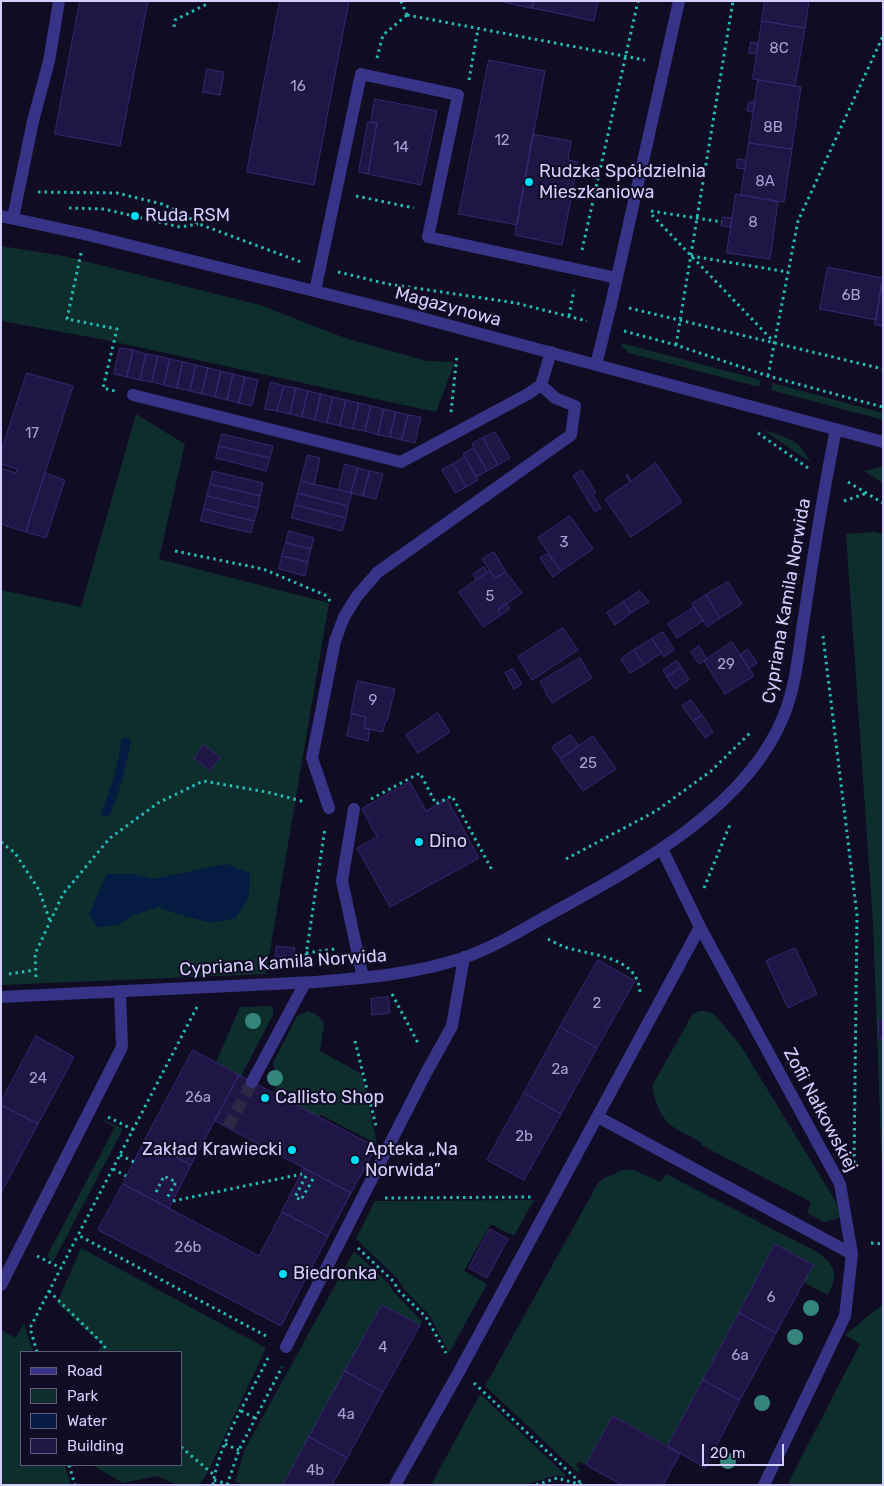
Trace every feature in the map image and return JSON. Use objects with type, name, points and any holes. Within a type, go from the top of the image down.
[{"type":"street","points":[[7,217],[19,190],[33,121],[49,61],[60,1]]},
{"type":"street","points":[[596,365],[612,304],[679,1]]},
{"type":"street","points":[[315,291],[361,74],[458,95],[428,237],[617,278]]},
{"type":"street","name":"Magazynowa","points":[[7,217],[315,291],[883,442]]},
{"type":"street","points":[[133,395],[401,462],[541,386],[550,352]]},
{"type":"street","points":[[329,808],[312,758],[335,641],[344,617],[357,596],[378,572],[571,435],[575,406],[555,398],[541,386]]},
{"type":"street","name":"Cypriana Kamila Norwida","points":[[1,996],[305,982],[363,978],[421,970],[464,957],[506,938],[591,892],[662,849],[713,810],[744,779],[768,747],[784,715],[793,681],[836,429]]},
{"type":"street","points":[[354,809],[342,881],[363,978]]},
{"type":"street","name":"Zofii Nałkowskiej","points":[[662,849],[700,927],[840,1184],[852,1254],[845,1316],[764,1485]]},
{"type":"street","points":[[396,1485],[700,927]]},
{"type":"street","points":[[286,1347],[426,1073],[452,1026],[464,957]]},
{"type":"street","points":[[252,1082],[305,982]]},
{"type":"street","points":[[1,1285],[122,1048],[120,991]]},
{"type":"street","points":[[598,1117],[852,1254]]},
{"type":"path","points":[[174,27],[175,20],[207,4],[207,1]]},
{"type":"path","points":[[401,1],[407,15]]},
{"type":"path","points":[[569,316],[638,1]]},
{"type":"path","points":[[676,345],[733,1]]},
{"type":"path","points":[[407,15],[665,64]]},
{"type":"path","points":[[380,48],[383,35],[407,15]]},
{"type":"path","points":[[467,86],[478,29]]},
{"type":"path","points":[[768,376],[798,221],[883,36]]},
{"type":"path","points":[[19,190],[43,193],[116,193],[162,204],[199,224],[291,260],[388,284],[516,303],[569,316],[676,345],[768,376],[883,406]]},
{"type":"path","points":[[367,198],[433,212]]},
{"type":"path","points":[[62,208],[104,209],[180,227],[199,224]]},
{"type":"path","points":[[722,222],[647,210],[775,342]]},
{"type":"path","points":[[84,234],[67,319],[116,328],[103,388],[133,395]]},
{"type":"path","points":[[691,256],[788,272]]},
{"type":"path","points":[[612,304],[883,369]]},
{"type":"path","points":[[449,437],[458,355]]},
{"type":"path","points":[[758,433],[808,468],[807,477]]},
{"type":"path","points":[[848,482],[883,503]]},
{"type":"path","points":[[175,551],[263,569],[325,595],[344,617]]},
{"type":"path","points":[[823,632],[857,915],[854,1173]]},
{"type":"path","points":[[566,859],[656,811],[711,771],[753,730]]},
{"type":"path","points":[[354,809],[420,773],[436,804],[452,796],[492,870]]},
{"type":"path","points":[[37,995],[35,954],[63,894],[110,838],[158,803],[202,781],[267,792],[329,808],[304,969]]},
{"type":"path","points":[[688,902],[705,887],[733,817]]},
{"type":"path","points":[[1,842],[14,853],[40,890],[50,922]]},
{"type":"path","points":[[545,937],[562,946],[599,954],[619,962],[634,973],[640,985],[641,994]]},
{"type":"path","points":[[306,953],[335,950]]},
{"type":"path","points":[[1,975],[35,970]]},
{"type":"path","points":[[391,991],[418,1044],[426,1073]]},
{"type":"path","points":[[37,1351],[30,1328],[199,1004]]},
{"type":"path","points":[[355,1041],[383,1158]]},
{"type":"path","points":[[108,1117],[134,1130]]},
{"type":"path","points":[[120,1155],[134,1162]]},
{"type":"path","points":[[112,1169],[126,1176]]},
{"type":"path","points":[[173,1201],[304,1175],[295,1197],[302,1200],[312,1179]]},
{"type":"path","points":[[156,1192],[164,1176],[176,1182],[167,1198]]},
{"type":"path","points":[[362,1198],[554,1197]]},
{"type":"path","points":[[344,1234],[393,1281],[399,1291],[426,1317],[452,1363],[583,1485]]},
{"type":"path","points":[[78,1235],[286,1347]]},
{"type":"path","points":[[49,1291],[104,1345],[107,1351]]},
{"type":"path","points":[[266,1364],[226,1444],[214,1475],[213,1483],[228,1484],[239,1450],[280,1372]]},
{"type":"path","points":[[241,1411],[255,1418]]},
{"type":"path","points":[[226,1444],[239,1450]]},
{"type":"path","points":[[182,1448],[214,1475]]},
{"type":"path","points":[[69,1466],[75,1485]]},
{"type":"path","points":[[536,1485],[557,1478],[583,1485]]},
{"type":"green space","points":[[1,246],[64,256],[260,305],[345,338],[427,361],[455,362],[436,412],[106,340],[1,321]]},
{"type":"green space","points":[[621,343],[761,380],[759,387],[629,353],[622,347]]},
{"type":"green space","points":[[773,383],[883,413],[883,420],[771,390]]},
{"type":"green space","points":[[136,414],[185,444],[159,559],[329,603],[266,974],[1,985],[1,590],[81,607]]},
{"type":"green space","points":[[763,430],[785,437],[797,444],[802,448],[810,462]]},
{"type":"green space","points":[[883,466],[883,483],[864,471]]},
{"type":"green space","points":[[874,532],[883,534],[883,1198],[873,923],[846,534]]},
{"type":"green space","points":[[271,1006],[273,1015],[241,1076],[216,1062],[240,1007]]},
{"type":"green space","points":[[307,1011],[317,1015],[324,1024],[320,1051],[362,1074],[377,1144],[321,1115],[319,1117],[273,1092],[283,1074],[275,1070],[273,1063],[297,1016]]},
{"type":"green space","points":[[699,1011],[707,1011],[714,1014],[741,1046],[836,1202],[840,1218],[824,1222],[807,1213],[811,1202],[701,1145],[701,1142],[674,1128],[664,1119],[655,1099],[653,1084],[692,1015]]},
{"type":"green space","points":[[105,1120],[123,1129],[53,1262],[47,1256],[115,1127]]},
{"type":"green space","points":[[623,1170],[634,1170],[661,1182],[666,1174],[819,1253],[829,1263],[834,1272],[834,1277],[828,1295],[803,1282],[813,1265],[775,1245],[668,1446],[613,1416],[586,1465],[578,1461],[576,1466],[580,1469],[578,1473],[485,1386],[598,1183],[604,1178]]},
{"type":"green space","points":[[534,1200],[514,1236],[491,1224],[464,1271],[487,1284],[449,1353],[430,1316],[403,1288],[396,1277],[356,1239],[375,1201]]},
{"type":"green space","points":[[81,1248],[266,1348],[207,1474],[199,1485],[177,1485],[157,1476],[123,1483],[94,1466],[182,1466],[182,1351],[98,1351],[102,1345],[57,1303]]},
{"type":"green space","points":[[354,1251],[389,1284],[393,1291],[422,1321],[420,1325],[382,1305],[283,1485],[240,1484],[235,1481],[245,1449]]},
{"type":"green space","points":[[883,1304],[883,1485],[787,1485],[860,1344],[845,1335]]},
{"type":"green space","points":[[24,1323],[33,1351],[20,1351],[20,1466],[65,1466],[71,1485],[1,1485],[1,1330],[16,1338]]},
{"type":"green space","points":[[480,1394],[566,1475],[564,1477],[557,1475],[525,1485],[431,1485]]},
{"type":"water","points":[[227,864],[250,873],[249,898],[236,918],[212,923],[159,907],[133,915],[118,925],[97,927],[89,914],[107,874],[135,874],[153,879]]},
{"type":"building","points":[[80,1],[148,1],[120,146],[55,134]]},
{"type":"building","points":[[280,1],[349,1],[314,185],[247,172]]},
{"type":"building","points":[[499,1],[534,1],[532,8]]},
{"type":"building","points":[[534,1],[598,1],[594,21],[532,8]]},
{"type":"building","points":[[765,1],[809,1],[805,28],[762,21]]},
{"type":"building","points":[[762,21],[805,28],[795,86],[753,79]]},
{"type":"building","points":[[751,42],[758,43],[757,54],[749,53]]},
{"type":"building","points":[[489,60],[545,71],[517,225],[459,214]]},
{"type":"building","points":[[207,69],[224,72],[220,95],[203,92]]},
{"type":"building","points":[[758,80],[801,87],[792,149],[749,143]]},
{"type":"building","points":[[375,99],[437,111],[421,185],[368,174],[377,123],[371,122]]},
{"type":"building","points":[[749,102],[755,102],[753,112],[747,111]]},
{"type":"building","points":[[368,122],[377,123],[368,174],[359,172]]},
{"type":"building","points":[[533,134],[571,141],[568,160],[578,162],[562,245],[515,235]]},
{"type":"building","points":[[749,143],[792,149],[784,202],[741,195]]},
{"type":"building","points":[[738,159],[746,160],[745,169],[737,168]]},
{"type":"building","points":[[736,194],[778,202],[770,259],[727,253]]},
{"type":"building","points":[[723,217],[732,218],[731,227],[721,226]]},
{"type":"building","points":[[828,267],[883,278],[876,320],[820,309]]},
{"type":"building","points":[[883,283],[883,326],[875,325]]},
{"type":"building","points":[[120,348],[133,350],[127,377],[114,374]]},
{"type":"building","points":[[133,350],[146,354],[140,380],[127,377]]},
{"type":"building","points":[[146,354],[158,356],[152,382],[140,380]]},
{"type":"building","points":[[158,356],[170,359],[164,385],[152,382]]},
{"type":"building","points":[[170,359],[183,362],[177,388],[164,385]]},
{"type":"building","points":[[183,362],[196,365],[190,391],[177,388]]},
{"type":"building","points":[[196,365],[208,368],[202,394],[190,391]]},
{"type":"building","points":[[208,368],[221,371],[215,397],[202,394]]},
{"type":"building","points":[[221,371],[233,374],[227,400],[215,397]]},
{"type":"building","points":[[27,373],[73,386],[26,532],[1,524],[1,468],[16,473],[17,469],[1,464],[1,452]]},
{"type":"building","points":[[233,374],[245,377],[239,403],[227,400]]},
{"type":"building","points":[[245,377],[258,380],[252,406],[239,403]]},
{"type":"building","points":[[271,382],[284,386],[277,411],[265,409]]},
{"type":"building","points":[[284,386],[296,388],[290,414],[277,411]]},
{"type":"building","points":[[296,388],[308,391],[302,417],[290,414]]},
{"type":"building","points":[[308,391],[321,394],[315,420],[302,417]]},
{"type":"building","points":[[321,394],[333,397],[327,423],[315,420]]},
{"type":"building","points":[[333,397],[346,400],[340,426],[327,423]]},
{"type":"building","points":[[346,400],[359,403],[353,429],[340,426]]},
{"type":"building","points":[[359,403],[371,406],[365,431],[353,429]]},
{"type":"building","points":[[371,406],[384,409],[378,435],[365,431]]},
{"type":"building","points":[[384,409],[396,412],[390,437],[378,435]]},
{"type":"building","points":[[396,412],[408,415],[402,440],[390,437]]},
{"type":"building","points":[[408,415],[421,417],[415,443],[402,440]]},
{"type":"building","points":[[495,432],[510,458],[498,465],[483,438]]},
{"type":"building","points":[[222,434],[273,446],[270,458],[219,446]]},
{"type":"building","points":[[483,438],[498,465],[487,471],[472,444]]},
{"type":"building","points":[[219,446],[270,458],[266,471],[216,458]]},
{"type":"building","points":[[474,448],[487,471],[476,477],[463,454]]},
{"type":"building","points":[[308,455],[320,458],[314,485],[301,481]]},
{"type":"building","points":[[465,457],[478,480],[466,487],[453,464]]},
{"type":"building","points":[[656,463],[682,502],[631,537],[605,499],[630,482],[626,476],[628,475],[631,481]]},
{"type":"building","points":[[345,464],[358,468],[351,493],[339,490]]},
{"type":"building","points":[[453,464],[466,487],[455,493],[442,470]]},
{"type":"building","points":[[358,468],[370,471],[363,496],[351,493]]},
{"type":"building","points":[[582,470],[596,493],[593,495],[601,508],[595,512],[573,476]]},
{"type":"building","points":[[213,471],[263,483],[260,496],[210,484]]},
{"type":"building","points":[[370,471],[383,474],[376,499],[363,496]]},
{"type":"building","points":[[45,473],[65,480],[46,538],[26,532]]},
{"type":"building","points":[[301,481],[352,493],[348,506],[298,493]]},
{"type":"building","points":[[210,484],[260,496],[258,508],[207,496]]},
{"type":"building","points":[[298,493],[348,506],[346,518],[295,505]]},
{"type":"building","points":[[207,496],[258,508],[254,521],[204,509]]},
{"type":"building","points":[[295,505],[346,518],[342,531],[292,518]]},
{"type":"building","points":[[204,509],[254,521],[251,533],[201,521]]},
{"type":"building","points":[[570,516],[593,549],[561,571],[538,538]]},
{"type":"building","points":[[289,531],[314,538],[311,549],[286,543]]},
{"type":"building","points":[[286,543],[311,549],[308,562],[282,556]]},
{"type":"building","points":[[494,552],[506,572],[495,578],[482,559]]},
{"type":"building","points":[[548,554],[561,571],[553,577],[540,558]]},
{"type":"building","points":[[282,556],[308,562],[305,576],[279,569]]},
{"type":"building","points":[[484,567],[487,572],[476,580],[473,574]]},
{"type":"building","points":[[490,571],[495,578],[506,572],[522,593],[498,610],[501,615],[483,627],[459,592]]},
{"type":"building","points":[[728,582],[742,604],[720,618],[706,595]]},
{"type":"building","points":[[640,591],[649,602],[631,613],[623,602]]},
{"type":"building","points":[[706,595],[720,618],[707,627],[692,604]]},
{"type":"building","points":[[623,602],[631,613],[615,625],[607,613]]},
{"type":"building","points":[[506,603],[510,609],[501,615],[498,610]]},
{"type":"building","points":[[694,607],[703,621],[677,638],[668,624]]},
{"type":"building","points":[[563,628],[578,650],[532,680],[518,657]]},
{"type":"building","points":[[663,632],[674,650],[664,657],[652,639]]},
{"type":"building","points":[[652,639],[661,653],[644,665],[634,650]]},
{"type":"building","points":[[732,642],[754,676],[725,694],[704,661]]},
{"type":"building","points":[[699,646],[707,659],[699,664],[691,652]]},
{"type":"building","points":[[748,649],[757,663],[749,669],[740,655]]},
{"type":"building","points":[[634,650],[644,665],[630,673],[621,659]]},
{"type":"building","points":[[580,658],[592,678],[552,703],[540,682]]},
{"type":"building","points":[[677,661],[681,667],[667,677],[663,670]]},
{"type":"building","points":[[681,667],[689,680],[675,689],[667,677]]},
{"type":"building","points":[[513,669],[522,684],[514,689],[505,673]]},
{"type":"building","points":[[358,681],[395,689],[383,732],[364,728],[366,717],[351,713]]},
{"type":"building","points":[[691,700],[702,715],[693,721],[682,706]]},
{"type":"building","points":[[438,713],[450,732],[418,753],[406,735]]},
{"type":"building","points":[[352,714],[366,717],[364,728],[370,729],[368,741],[347,736]]},
{"type":"building","points":[[702,715],[713,732],[705,738],[693,721]]},
{"type":"building","points":[[571,735],[579,746],[560,759],[552,747]]},
{"type":"building","points":[[593,736],[616,769],[583,791],[560,759]]},
{"type":"building","points":[[204,745],[220,757],[210,771],[194,758]]},
{"type":"building","name":"Dino","points":[[410,782],[426,811],[447,799],[479,858],[390,907],[357,848],[377,837],[362,809]]},
{"type":"building","points":[[277,946],[295,948],[293,958],[275,956]]},
{"type":"building","points":[[795,948],[817,994],[788,1008],[766,961]]},
{"type":"building","points":[[598,960],[635,981],[597,1048],[560,1027]]},
{"type":"building","points":[[388,997],[390,1013],[372,1015],[371,999]]},
{"type":"building","points":[[879,1020],[883,1020],[883,1038],[879,1038]]},
{"type":"building","points":[[560,1027],[597,1048],[561,1114],[524,1093]]},
{"type":"building","points":[[36,1036],[74,1057],[38,1124],[1,1105]]},
{"type":"building","points":[[193,1050],[239,1075],[191,1165],[145,1140]]},
{"type":"building","points":[[239,1075],[376,1147],[351,1193],[215,1121]]},
{"type":"building","points":[[524,1093],[561,1114],[524,1180],[487,1160]]},
{"type":"building","points":[[1,1105],[38,1124],[1,1193]]},
{"type":"building","points":[[145,1140],[191,1165],[169,1208],[123,1184]]},
{"type":"building","points":[[304,1168],[351,1193],[328,1236],[282,1212]]},
{"type":"building","points":[[123,1184],[259,1256],[282,1212],[328,1236],[281,1326],[98,1230]]},
{"type":"building","points":[[490,1229],[508,1239],[487,1278],[469,1268]]},
{"type":"building","points":[[775,1244],[813,1265],[776,1333],[739,1313]]},
{"type":"building","points":[[382,1305],[420,1325],[383,1392],[345,1371]]},
{"type":"building","points":[[739,1313],[776,1333],[740,1400],[703,1380]]},
{"type":"building","points":[[345,1371],[383,1392],[347,1458],[309,1437]]},
{"type":"building","points":[[703,1380],[740,1400],[705,1468],[668,1446]]},
{"type":"building","points":[[613,1416],[680,1454],[663,1485],[622,1485],[586,1465]]},
{"type":"building","points":[[309,1437],[347,1458],[332,1485],[283,1485]]},
{"type":"waterway","points":[[106,812],[118,778],[126,742]]},
{"type":"tunnel","points":[[228,1127],[252,1082]]},
{"type":"place","name":"Rudzka Spółdzielnia Mieszkaniowa","points":[[529,182]]},
{"type":"place","name":"Ruda RSM","points":[[135,216]]},
{"type":"place","name":"Dino","points":[[419,842]]},
{"type":"place","name":"Callisto Shop","points":[[265,1098]]},
{"type":"place","name":"Zakład Krawiecki","points":[[292,1150]]},
{"type":"place","name":"Apteka „Na Norwida”","points":[[355,1160]]},
{"type":"place","name":"Biedronka","points":[[283,1274]]}]
